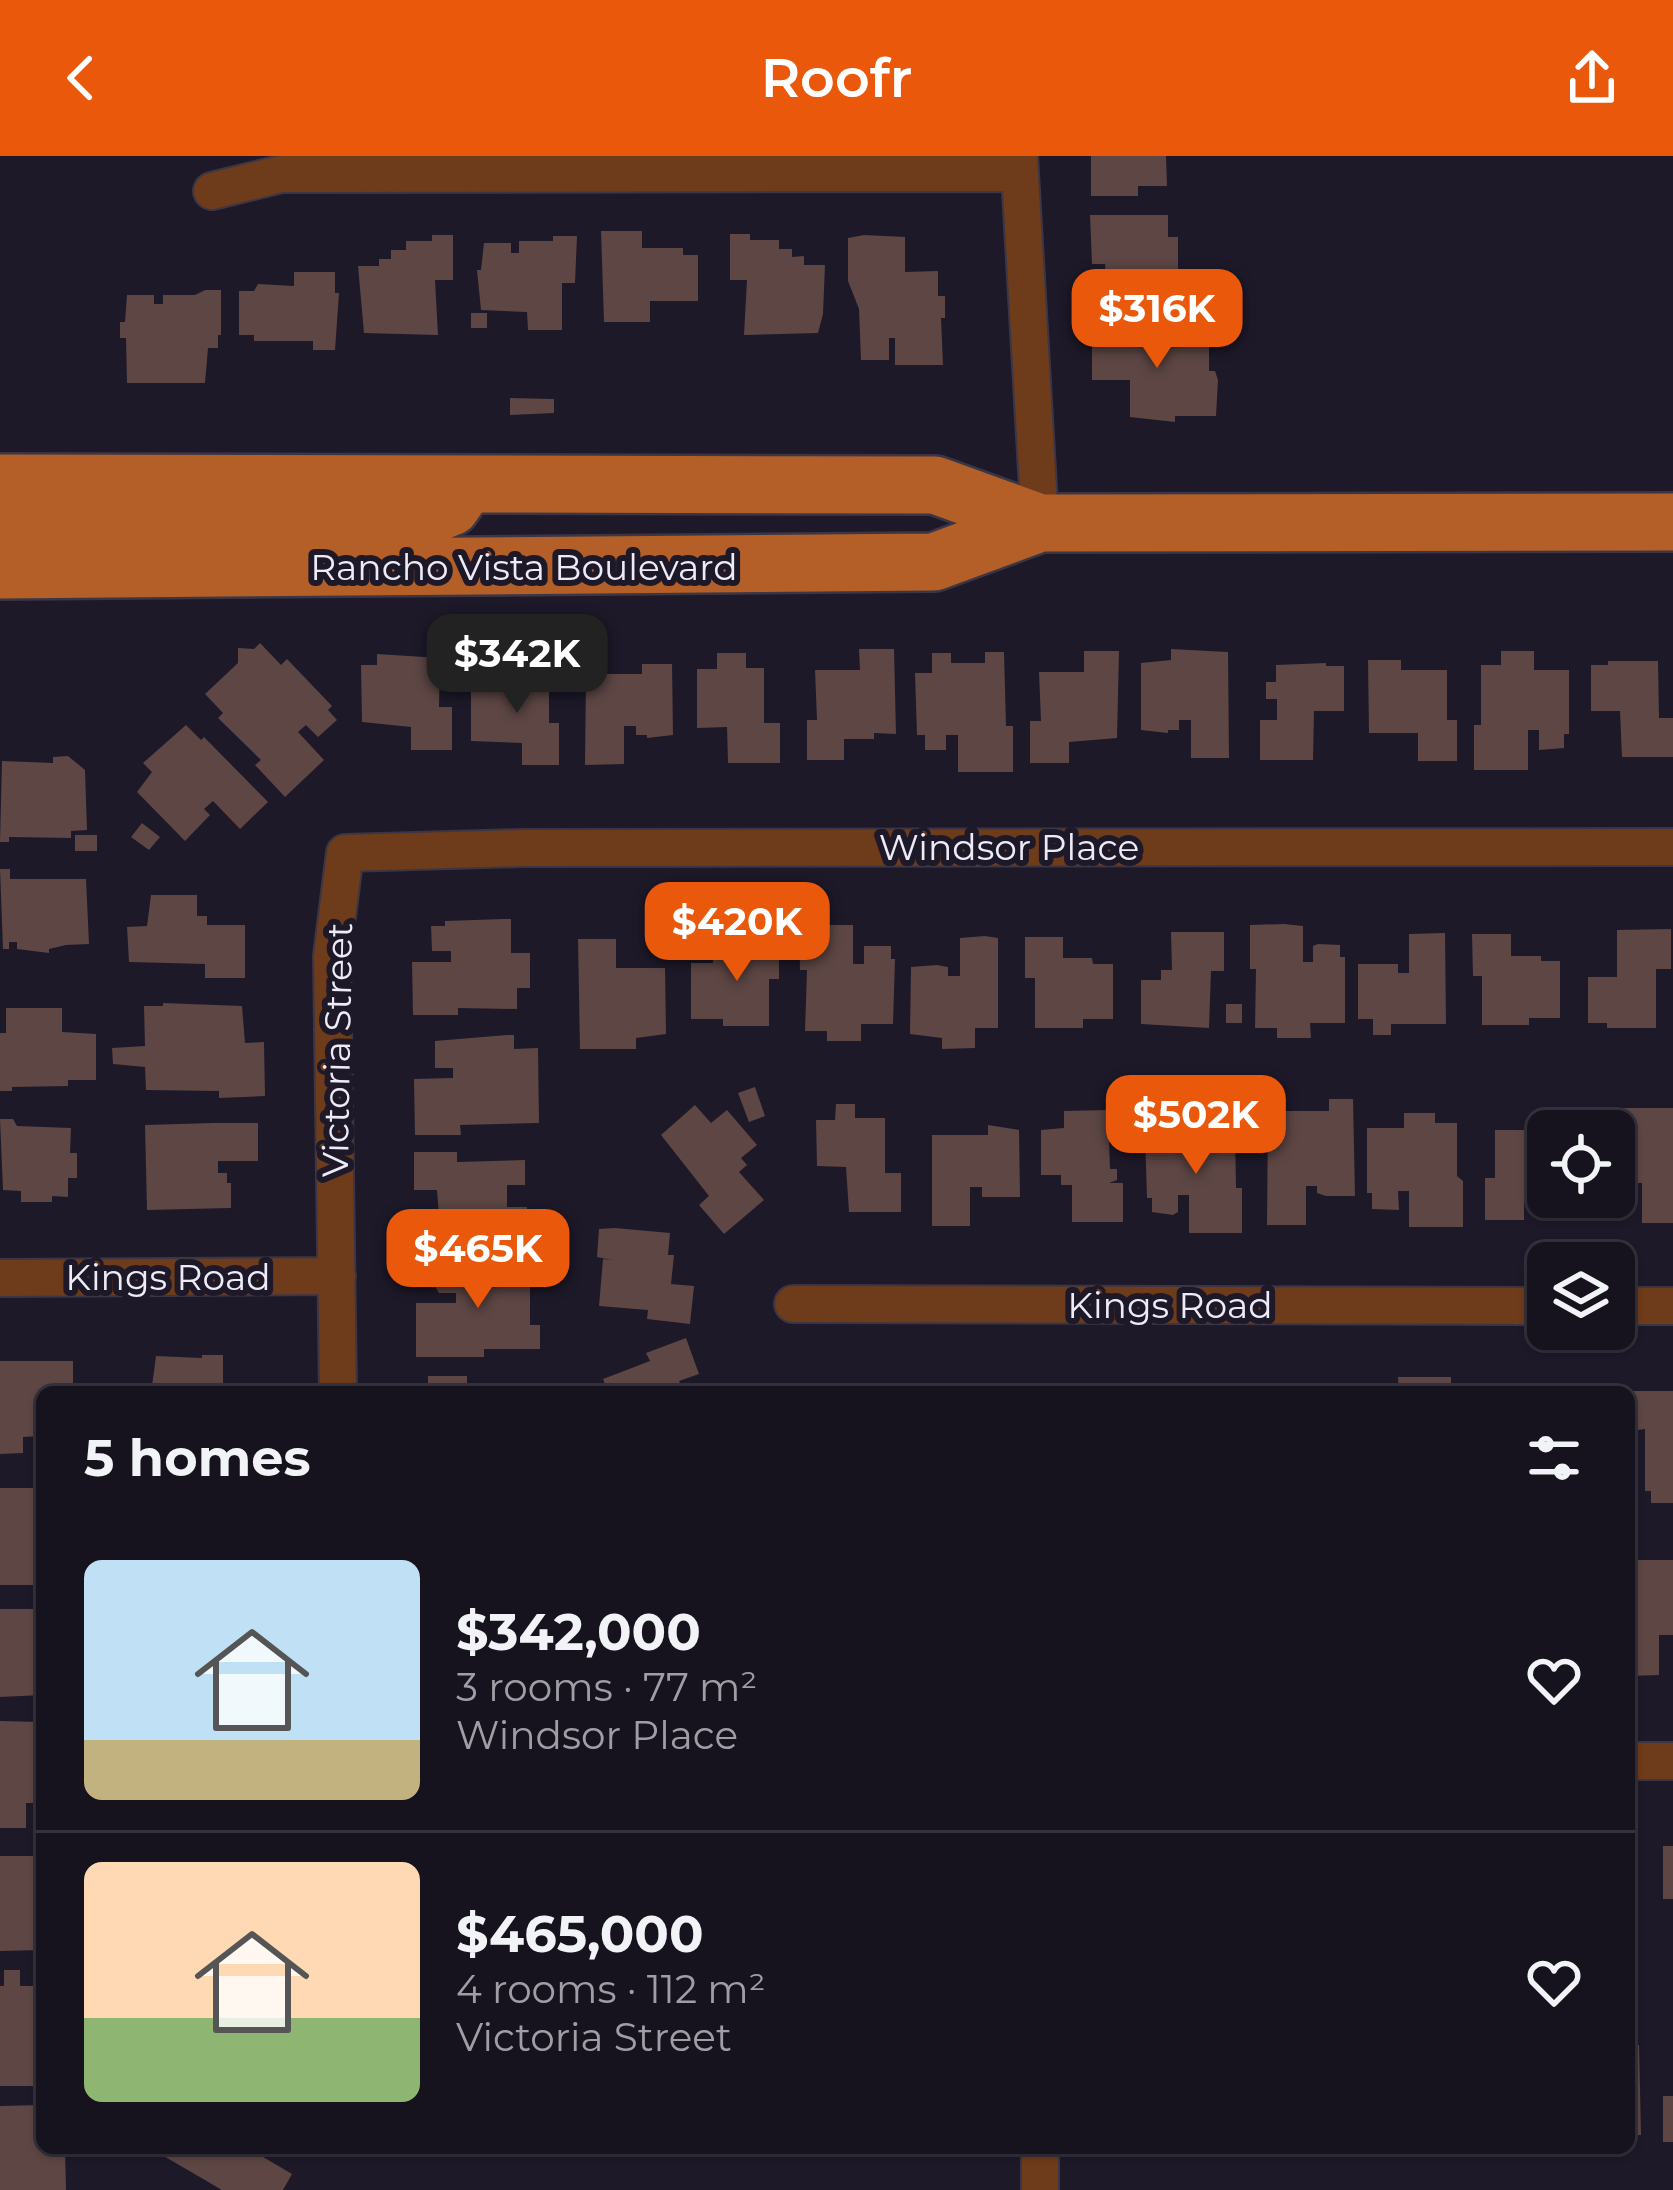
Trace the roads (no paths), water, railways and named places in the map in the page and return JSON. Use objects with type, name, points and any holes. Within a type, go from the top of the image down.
[{"type":"main road","name":"Rancho Vista Boulevard","points":[[0,483],[934,485],[1040,523],[1673,523]]},
{"type":"main road","points":[[0,528],[406,525],[451,507],[467,484]]},
{"type":"main road","name":"Rancho Vista Boulevard","points":[[0,570],[934,562],[1040,523]]},
{"type":"street","points":[[212,191],[281,174],[1019,165],[1040,523]]},
{"type":"street","name":"Windsor Place","points":[[344,853],[523,848],[1673,847]]},
{"type":"street","name":"Victoria Street","points":[[338,1386],[332,956],[344,853]]},
{"type":"street","name":"Kings Road","points":[[0,1278],[337,1276]]},
{"type":"street","name":"Kings Road","points":[[793,1304],[1527,1306]]},
{"type":"street","points":[[1635,1306],[1673,1306]]},
{"type":"street","points":[[1635,1761],[1673,1760]]},
{"type":"street","points":[[1040,2154],[1040,2190]]}]
